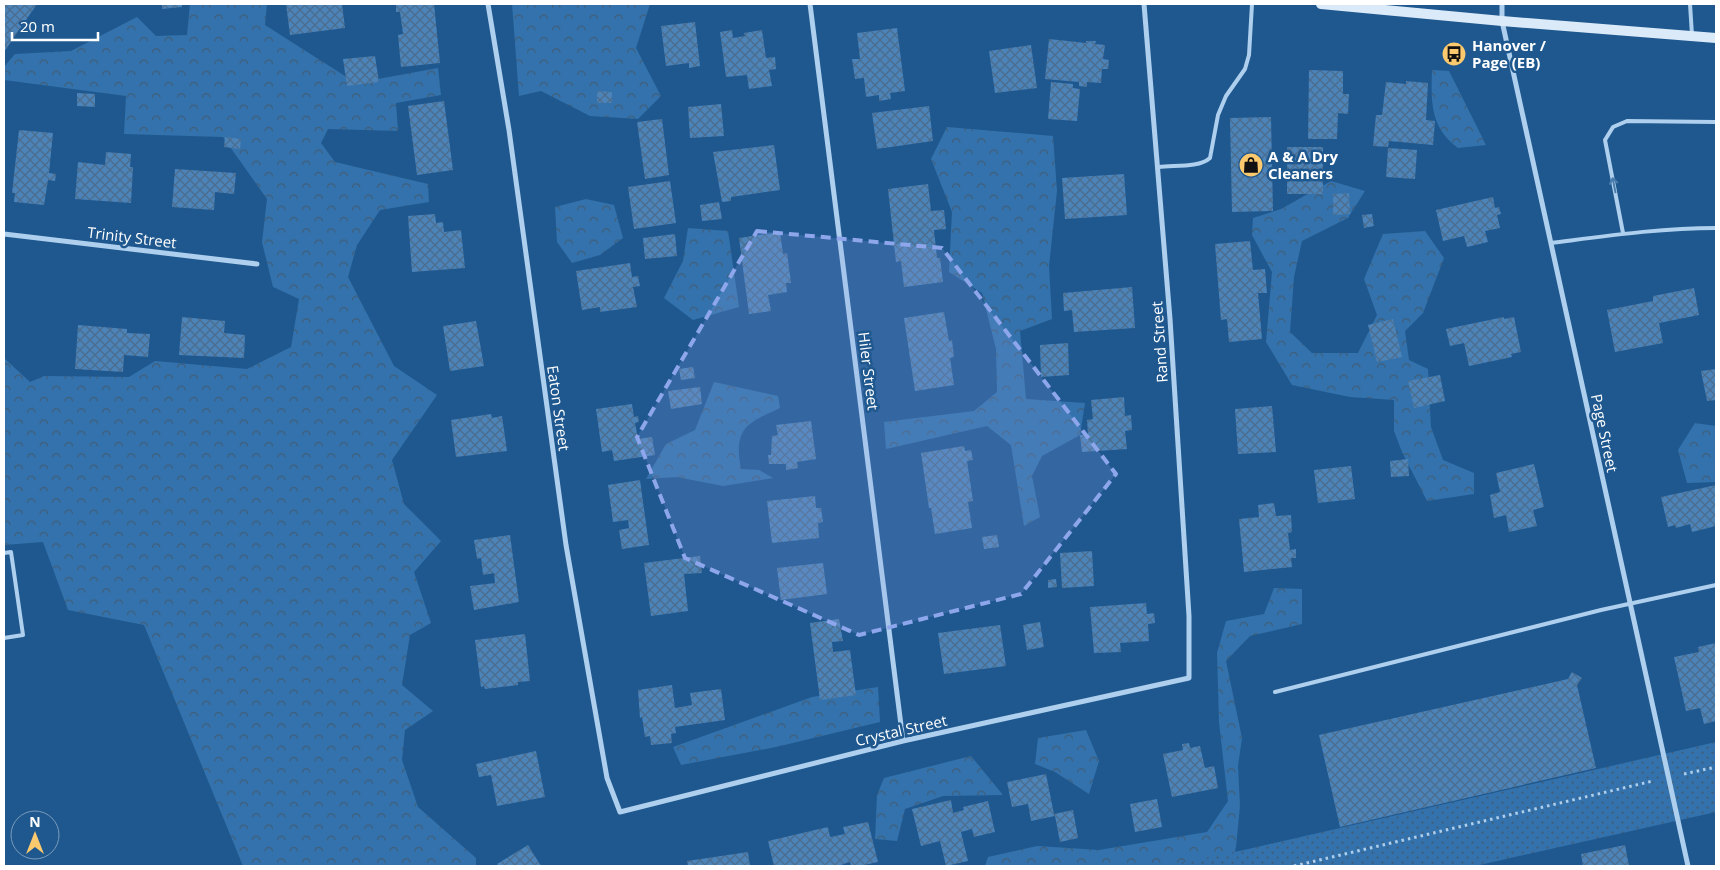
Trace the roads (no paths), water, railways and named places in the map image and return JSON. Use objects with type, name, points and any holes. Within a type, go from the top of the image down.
[{"type":"main road","points":[[1321,4],[1692,38],[1716,38]]},
{"type":"street","name":"Eaton Street","points":[[488,4],[509,130],[566,545],[607,778],[620,812]]},
{"type":"street","name":"Hiler Street","points":[[810,4],[903,741]]},
{"type":"street","name":"Rand Street","points":[[1144,4],[1159,167],[1189,616],[1189,678]]},
{"type":"street","name":"Page Street","points":[[1502,4],[1502,21],[1667,778],[1688,866]]},
{"type":"street","name":"Trinity Street","points":[[4,234],[257,264]]},
{"type":"street","name":"Crystal Street","points":[[620,812],[903,741],[1189,678]]},
{"type":"lane","points":[[1159,167],[1200,163],[1210,158],[1218,115],[1226,96],[1246,68],[1249,55],[1252,4]]},
{"type":"lane","points":[[1690,4],[1692,38]]},
{"type":"lane","points":[[1623,233],[1605,140],[1613,127],[1627,121],[1716,122]]},
{"type":"lane","points":[[1551,243],[1673,228],[1716,228]]},
{"type":"lane","points":[[4,553],[11,552],[23,635],[4,638]]},
{"type":"lane","points":[[1275,692],[1629,603],[1716,585]]},
{"type":"place","name":"Hanover / Page (EB)","points":[[1454,54]]},
{"type":"place","name":"A & A Dry Cleaners","points":[[1251,165]]}]
